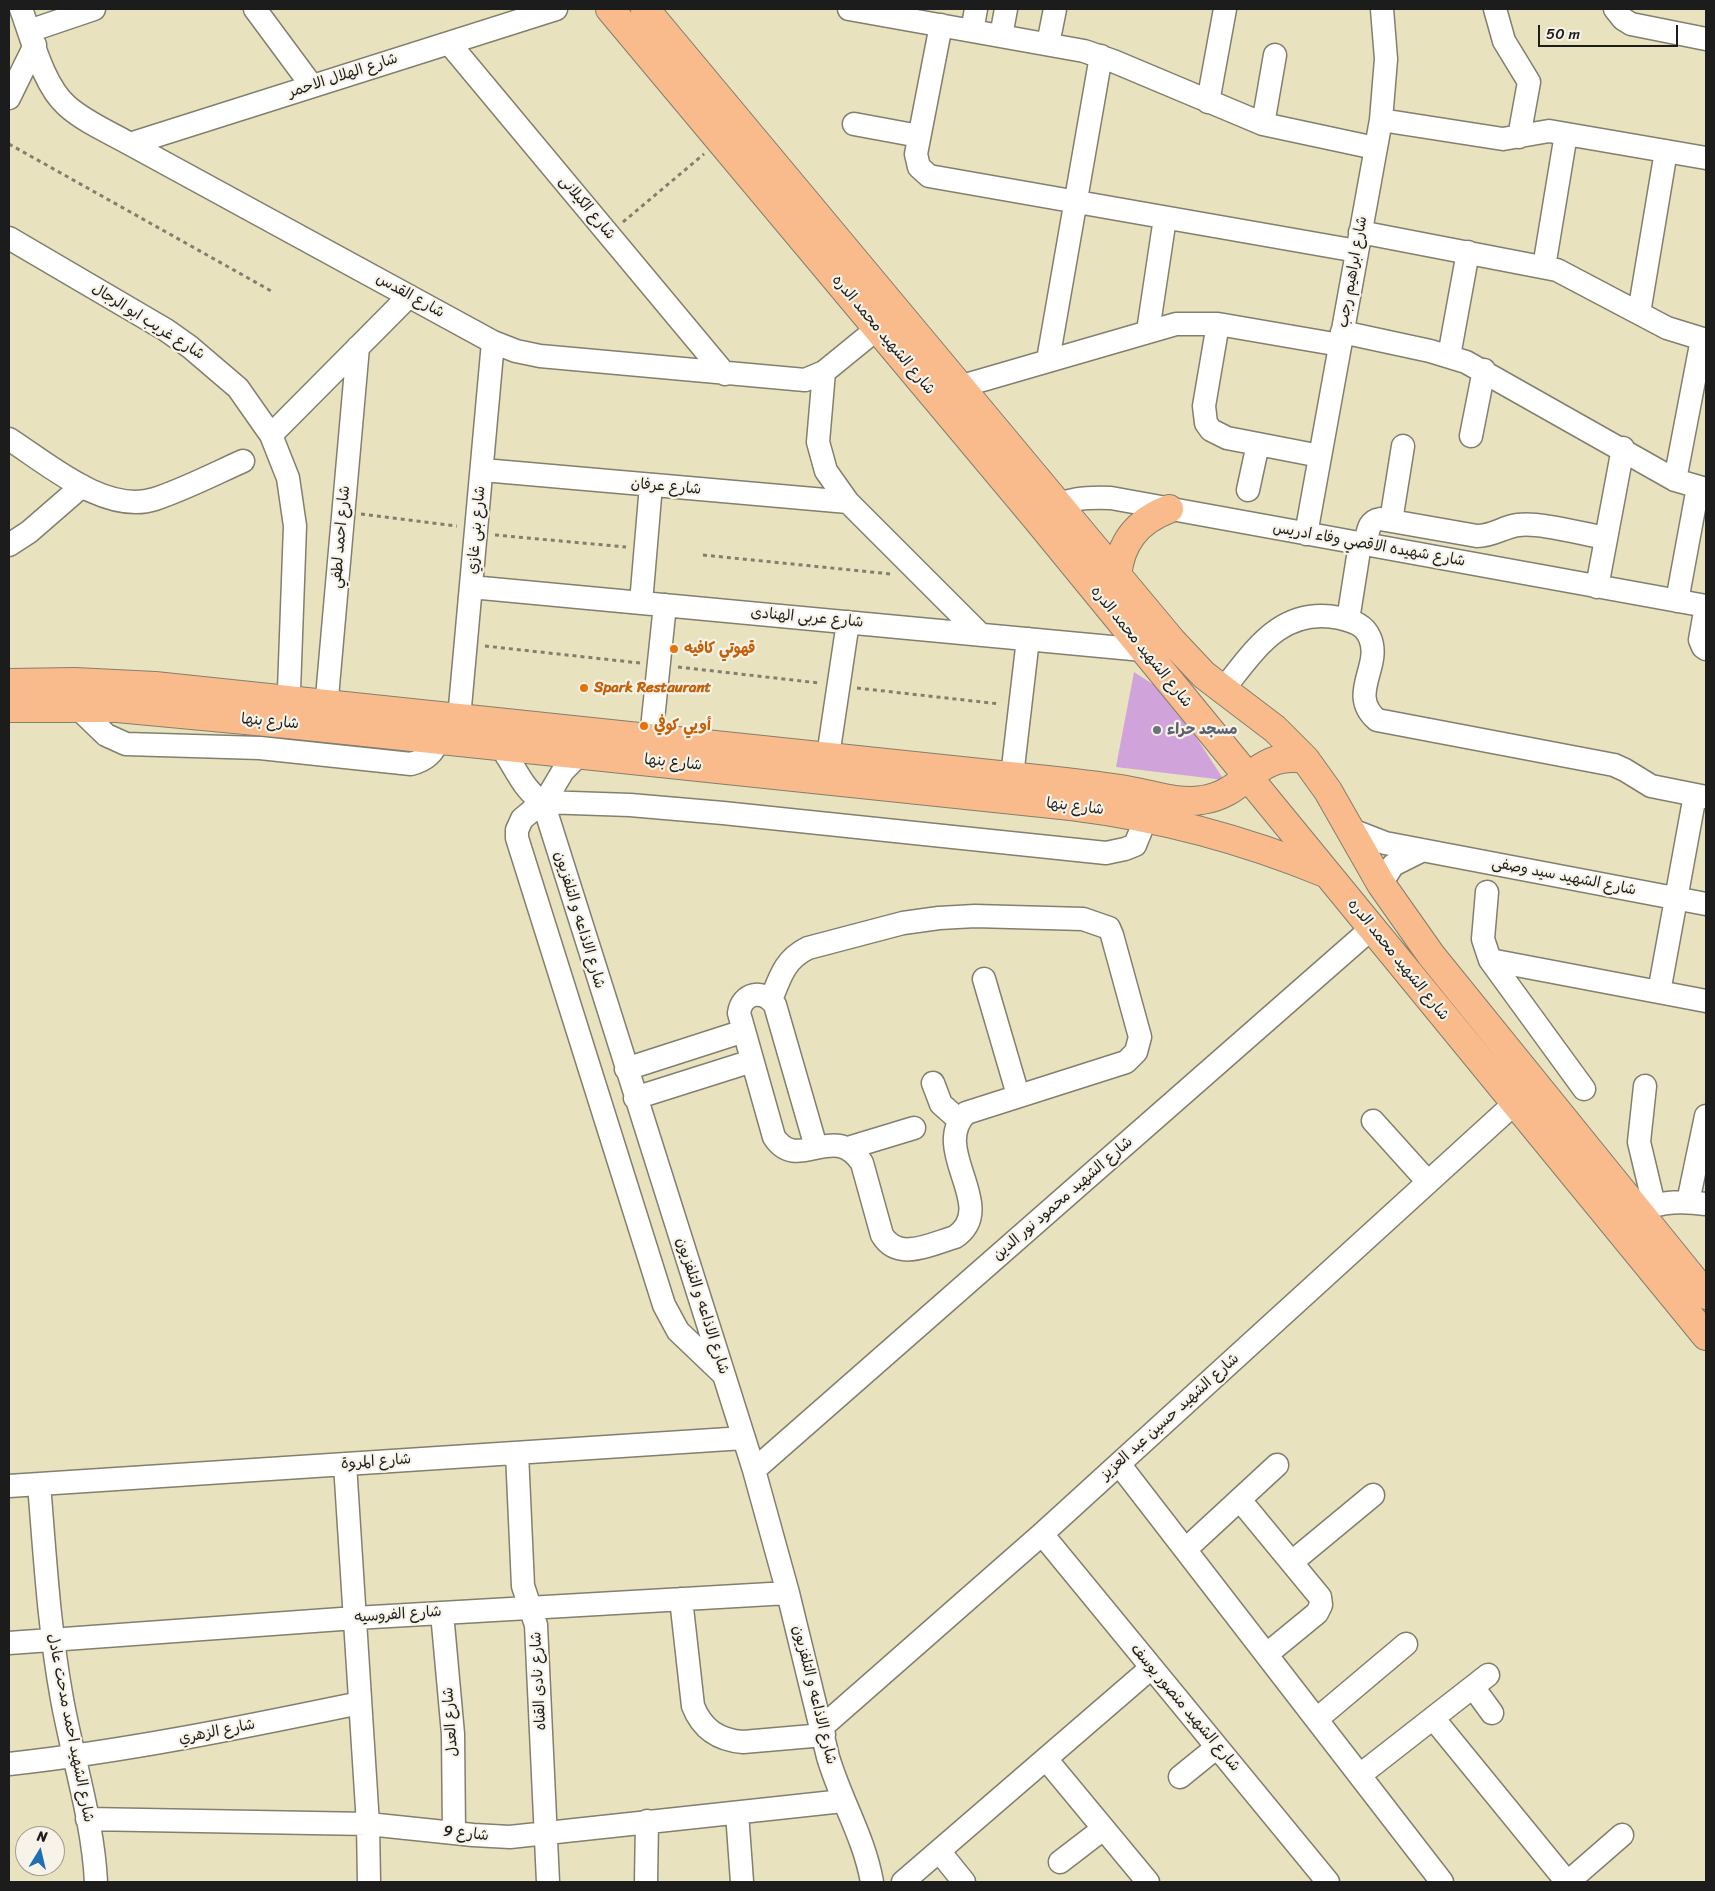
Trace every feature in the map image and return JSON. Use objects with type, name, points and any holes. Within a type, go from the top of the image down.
[{"type":"main road","name":"شارع الشهيد محمد الدره","points":[[610,9],[878,328],[1046,511],[1117,577],[1187,658],[1222,690],[1275,729],[1305,759],[1328,791],[1381,884],[1431,955],[1646,1208],[1706,1295]]},
{"type":"main road","name":"شارع الشهيد محمد الدره","points":[[645,9],[962,386],[1143,650],[1706,1336]]},
{"type":"main road","points":[[1117,577],[1118,562],[1131,534],[1142,523],[1169,509]]},
{"type":"main road","name":"شارع بنها","points":[[9,683],[115,684],[289,712],[326,716],[439,738],[1071,806],[1183,825],[1256,846],[1327,874]]},
{"type":"main road","name":"شارع بنها","points":[[9,708],[77,707],[289,712]]},
{"type":"main road","name":"شارع بنها","points":[[326,716],[459,718],[1118,788],[1188,802],[1221,796],[1231,791],[1260,767],[1274,760],[1305,759]]},
{"type":"main road","points":[[1409,974],[1431,955]]},
{"type":"street","name":"شارع القدس","points":[[21,9],[49,81],[60,99],[74,112],[493,342],[516,351],[540,356],[798,380],[811,379],[824,372],[878,328]]},
{"type":"street","points":[[9,98],[32,38],[94,9]]},
{"type":"street","points":[[255,9],[312,86]]},
{"type":"street","name":"شارع الهلال الاحمر","points":[[130,144],[556,9]]},
{"type":"street","points":[[849,9],[1048,44],[1101,56],[1263,124],[1376,148]]},
{"type":"street","points":[[972,31],[976,9]]},
{"type":"street","points":[[1001,36],[1006,9]]},
{"type":"street","points":[[1048,44],[1054,9]]},
{"type":"street","points":[[1208,102],[1226,9]]},
{"type":"street","name":"شارع ابراهيم رجب","points":[[1306,534],[1381,120],[1386,59],[1382,9]]},
{"type":"street","points":[[1495,9],[1504,42],[1529,82],[1519,137]]},
{"type":"street","points":[[1616,9],[1622,19],[1632,24],[1706,39]]},
{"type":"street","points":[[941,25],[919,136],[917,161],[919,167],[929,176],[1165,218],[1468,252],[1544,267],[1569,275],[1678,333],[1704,340],[1675,480]]},
{"type":"street","name":"شارع الكيلانى","points":[[449,42],[725,374]]},
{"type":"street","points":[[1263,124],[1275,55]]},
{"type":"street","points":[[1048,360],[1101,56]]},
{"type":"street","points":[[1381,120],[1503,139],[1542,131],[1706,158]]},
{"type":"street","points":[[854,124],[919,136]]},
{"type":"street","points":[[1544,267],[1566,134]]},
{"type":"street","points":[[1639,313],[1666,151]]},
{"type":"street","points":[[1148,331],[1165,218]]},
{"type":"street","name":"شارع غريب ابو الرجال","points":[[9,238],[166,330],[238,388],[272,434],[288,478],[295,526],[289,712]]},
{"type":"street","points":[[1449,356],[1468,252]]},
{"type":"street","points":[[272,434],[409,296]]},
{"type":"street","points":[[962,386],[1148,331],[1190,323],[1218,324],[1341,338],[1449,356],[1484,370],[1675,480],[1702,488],[1677,601]]},
{"type":"street","points":[[1218,324],[1204,406],[1206,423],[1218,436],[1320,456]]},
{"type":"street","name":"شارع بنى غازي","points":[[459,718],[483,470],[493,342]]},
{"type":"street","name":"شارع احمد لطفي","points":[[326,716],[358,347]]},
{"type":"street","points":[[1471,436],[1484,370]]},
{"type":"street","points":[[824,372],[818,433],[819,450],[826,471],[848,502],[981,635]]},
{"type":"street","points":[[9,439],[97,495],[110,499],[140,502],[154,500],[243,461]]},
{"type":"street","points":[[1248,490],[1258,444]]},
{"type":"street","points":[[1391,521],[1403,446]]},
{"type":"street","points":[[1597,586],[1622,448]]},
{"type":"street","name":"شارع عرفان","points":[[483,470],[848,502]]},
{"type":"street","points":[[641,603],[652,485]]},
{"type":"street","points":[[9,545],[29,532],[82,486]]},
{"type":"street","name":"شارع شهيده الاقصي وفاء ادريس","points":[[1046,511],[1083,498],[1097,497],[1706,606]]},
{"type":"street","points":[[1348,620],[1363,544],[1371,522],[1380,519],[1477,536],[1486,536],[1510,527],[1527,525],[1606,538]]},
{"type":"street","name":"شارع عربى الهنادى","points":[[472,587],[1143,650]]},
{"type":"street","points":[[651,738],[665,605]]},
{"type":"street","points":[[1706,606],[1700,640],[1706,649]]},
{"type":"street","points":[[1222,690],[1258,646],[1281,627],[1309,616],[1324,615],[1348,620],[1365,629],[1373,647],[1364,697],[1370,714],[1377,720],[1614,766],[1625,770],[1651,786],[1700,796],[1676,898],[1659,992]]},
{"type":"street","points":[[828,756],[848,622]]},
{"type":"street","points":[[1012,776],[1028,639]]},
{"type":"street","points":[[77,707],[106,734],[126,744],[260,748],[410,764],[430,755],[436,750],[439,738]]},
{"type":"street","name":"شارع الاذاعه و التلفزيون","points":[[498,745],[514,765],[529,792],[543,802],[754,1470],[788,1593],[832,1772],[862,1841],[872,1882]]},
{"type":"street","points":[[581,754],[563,771],[551,794],[522,819],[517,830],[517,838],[664,1305],[678,1331],[723,1374]]},
{"type":"street","points":[[543,802],[630,805],[714,812],[1106,853],[1134,845],[1146,818]]},
{"type":"street","name":"شارع الشهيد سيد وصفى","points":[[1349,829],[1376,840],[1421,851],[1706,904]]},
{"type":"street","points":[[1381,884],[1393,865],[1421,851]]},
{"type":"street","points":[[1487,892],[1482,939],[1490,960],[1584,1089]]},
{"type":"street","points":[[771,1000],[786,964],[795,954],[808,948],[902,923],[975,916],[1083,919],[1109,928],[1140,1037],[1136,1052],[1126,1062],[973,1109],[959,1120],[954,1135],[954,1144],[971,1207],[970,1221],[961,1233],[955,1237],[911,1250],[893,1248],[886,1242],[882,1235],[862,1163],[848,1148],[838,1144],[799,1152],[791,1151],[778,1143],[774,1137],[739,1013],[743,1001],[753,994],[766,996],[775,1005],[816,1147]]},
{"type":"street","name":"شارع الشهيد محمود نور الدين","points":[[754,1470],[1372,928]]},
{"type":"street","points":[[1490,960],[1706,1001]]},
{"type":"street","points":[[984,979],[1018,1095]]},
{"type":"street","points":[[626,1069],[744,1031]]},
{"type":"street","points":[[635,1098],[752,1061]]},
{"type":"street","points":[[933,1082],[941,1104],[959,1120]]},
{"type":"street","points":[[1645,1086],[1639,1142],[1646,1208],[1697,1203],[1706,1116]]},
{"type":"street","name":"شارع الشهيد حسين عبد العزيز","points":[[823,1731],[1515,1103]]},
{"type":"street","points":[[1373,1121],[1428,1182]]},
{"type":"street","points":[[848,1148],[914,1128]]},
{"type":"street","name":"شارع المروة","points":[[9,1486],[744,1438]]},
{"type":"street","name":"شارع نادى القناه","points":[[517,1453],[523,1586],[536,1625],[548,1882]]},
{"type":"street","points":[[345,1464],[368,1824],[369,1882]]},
{"type":"street","points":[[1119,1464],[1442,1882]]},
{"type":"street","points":[[1186,1549],[1277,1465]]},
{"type":"street","name":"شارع الشهيد احمد مدحت عادل","points":[[39,1484],[51,1639],[73,1757],[88,1818],[96,1882]]},
{"type":"street","points":[[1292,1562],[1373,1495]]},
{"type":"street","points":[[1240,1500],[1320,1597],[1321,1605],[1318,1613],[1267,1654]]},
{"type":"street","name":"شارع الشهيد منصور يوسف","points":[[1042,1534],[1328,1882]]},
{"type":"street","name":"شارع الفروسيه","points":[[9,1643],[355,1618],[788,1593]]},
{"type":"street","points":[[681,1599],[693,1706],[706,1729],[730,1741],[743,1742],[823,1731]]},
{"type":"street","name":"شارع العدل","points":[[442,1613],[453,1734],[454,1832]]},
{"type":"street","points":[[1317,1719],[1406,1644]]},
{"type":"street","points":[[903,1882],[1151,1668]]},
{"type":"street","points":[[1360,1775],[1480,1681],[1492,1712]]},
{"type":"street","name":"شارع الزهري","points":[[9,1764],[73,1757],[169,1741],[360,1703]]},
{"type":"street","points":[[1433,1718],[1568,1882],[1622,1835]]},
{"type":"street","points":[[1180,1777],[1217,1747]]},
{"type":"street","points":[[1046,1759],[1148,1882]]},
{"type":"street","name":"شارع 9","points":[[88,1818],[368,1824],[510,1837],[843,1800]]},
{"type":"street","points":[[737,1813],[742,1882]]},
{"type":"street","points":[[646,1882],[647,1821]]},
{"type":"street","points":[[1060,1862],[1103,1828]]},
{"type":"street","points":[[939,1851],[964,1882]]},
{"type":"path","points":[[609,234],[720,141]]},
{"type":"path","points":[[9,144],[273,292]]},
{"type":"path","points":[[343,512],[477,531],[646,549]]},
{"type":"path","points":[[703,554],[924,577]]},
{"type":"path","points":[[466,644],[658,665]]},
{"type":"building","name":"مسجد حراء","points":[[1134,672],[1168,694],[1224,780],[1116,767]]},
{"type":"place","name":"قهوتي كافيه","points":[[674,649]]},
{"type":"place","name":"Spark Restaurant","points":[[584,688]]},
{"type":"place","name":"أويي كوفي","points":[[644,726]]},
{"type":"place","name":"مسجد حراء","points":[[1157,730]]}]
